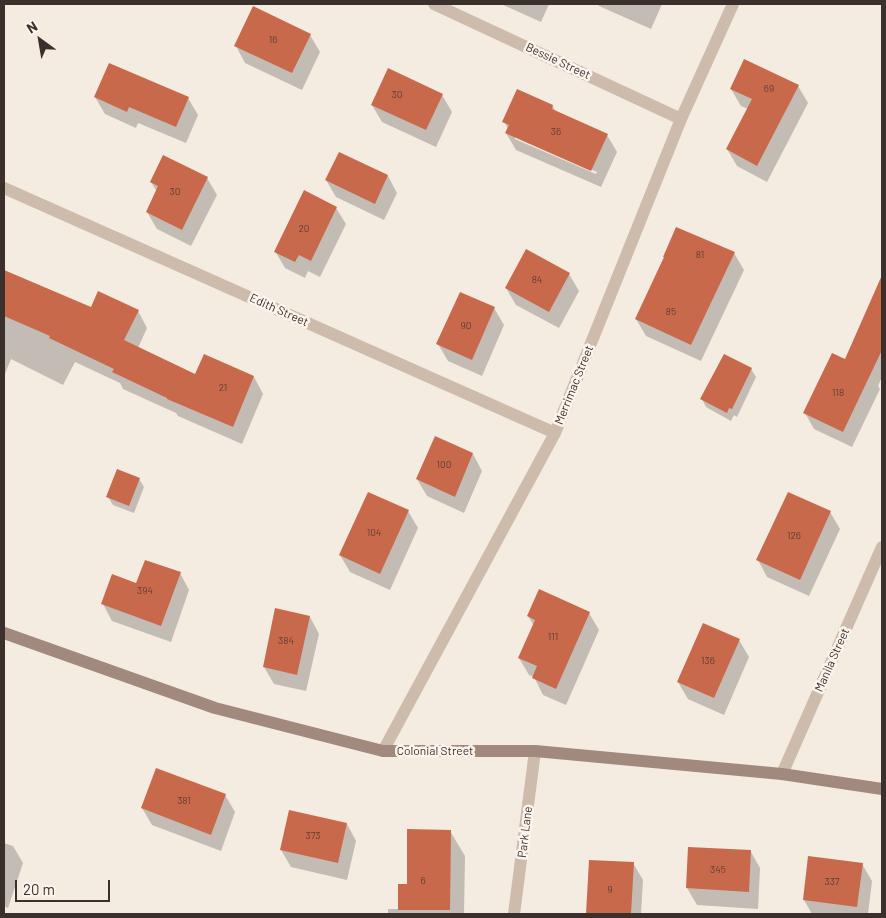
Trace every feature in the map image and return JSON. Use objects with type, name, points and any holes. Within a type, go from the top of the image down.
[{"type":"street","name":"Bessie Street","points":[[434,4],[681,119]]},
{"type":"street","name":"Merrimac Street","points":[[384,751],[555,433],[681,119],[733,4]]},
{"type":"street","name":"Edith Street","points":[[4,188],[555,433]]},
{"type":"street","name":"Manila Street","points":[[782,774],[882,547]]},
{"type":"street","name":"Colonial Street","points":[[4,633],[215,708],[384,751],[535,751],[782,774],[882,789]]},
{"type":"street","name":"Park Lane","points":[[514,914],[535,751]]},
{"type":"building","points":[[253,6],[311,34],[292,73],[234,46]]},
{"type":"building","points":[[744,59],[799,85],[757,166],[726,149],[752,99],[730,89]]},
{"type":"building","points":[[109,63],[189,97],[176,127],[129,107],[127,112],[94,97]]},
{"type":"building","points":[[388,68],[443,94],[426,130],[371,105]]},
{"type":"building","points":[[517,89],[553,105],[552,109],[608,134],[591,171],[505,133],[509,125],[502,122]]},
{"type":"building","points":[[339,152],[388,175],[375,204],[325,180]]},
{"type":"building","points":[[163,155],[208,177],[182,230],[146,212],[158,186],[150,182]]},
{"type":"building","points":[[304,190],[337,207],[311,261],[299,255],[295,262],[274,252]]},
{"type":"building","points":[[676,227],[735,252],[691,345],[635,319]]},
{"type":"building","points":[[526,249],[570,273],[549,312],[505,288]]},
{"type":"building","points":[[4,270],[91,307],[98,291],[139,310],[124,340],[195,374],[204,354],[254,376],[233,427],[167,399],[112,372],[114,369],[49,338],[50,336],[4,316]]},
{"type":"building","points":[[882,275],[882,350],[843,432],[803,413],[832,353],[845,359]]},
{"type":"building","points":[[460,292],[495,307],[472,360],[436,344]]},
{"type":"building","points":[[724,354],[752,368],[732,409],[729,408],[727,413],[700,399]]},
{"type":"building","points":[[435,436],[473,453],[455,497],[416,479]]},
{"type":"building","points":[[117,469],[140,478],[129,506],[106,497]]},
{"type":"building","points":[[368,492],[409,510],[380,574],[339,555]]},
{"type":"building","points":[[788,492],[831,511],[800,580],[756,560]]},
{"type":"building","points":[[145,560],[181,572],[161,626],[101,604],[112,574],[136,583]]},
{"type":"building","points":[[539,589],[590,612],[556,689],[532,678],[537,666],[518,658],[535,620],[527,616]]},
{"type":"building","points":[[275,608],[310,616],[297,675],[263,667]]},
{"type":"building","points":[[703,623],[740,639],[714,698],[677,682]]},
{"type":"building","points":[[156,768],[226,794],[211,835],[141,808]]},
{"type":"building","points":[[289,810],[347,823],[338,863],[280,850]]},
{"type":"building","points":[[407,829],[451,830],[450,910],[398,910],[398,884],[407,884]]},
{"type":"building","points":[[688,847],[751,850],[749,892],[686,888]]},
{"type":"building","points":[[808,856],[863,863],[857,907],[803,900]]},
{"type":"building","points":[[589,860],[634,862],[631,914],[586,914]]}]
